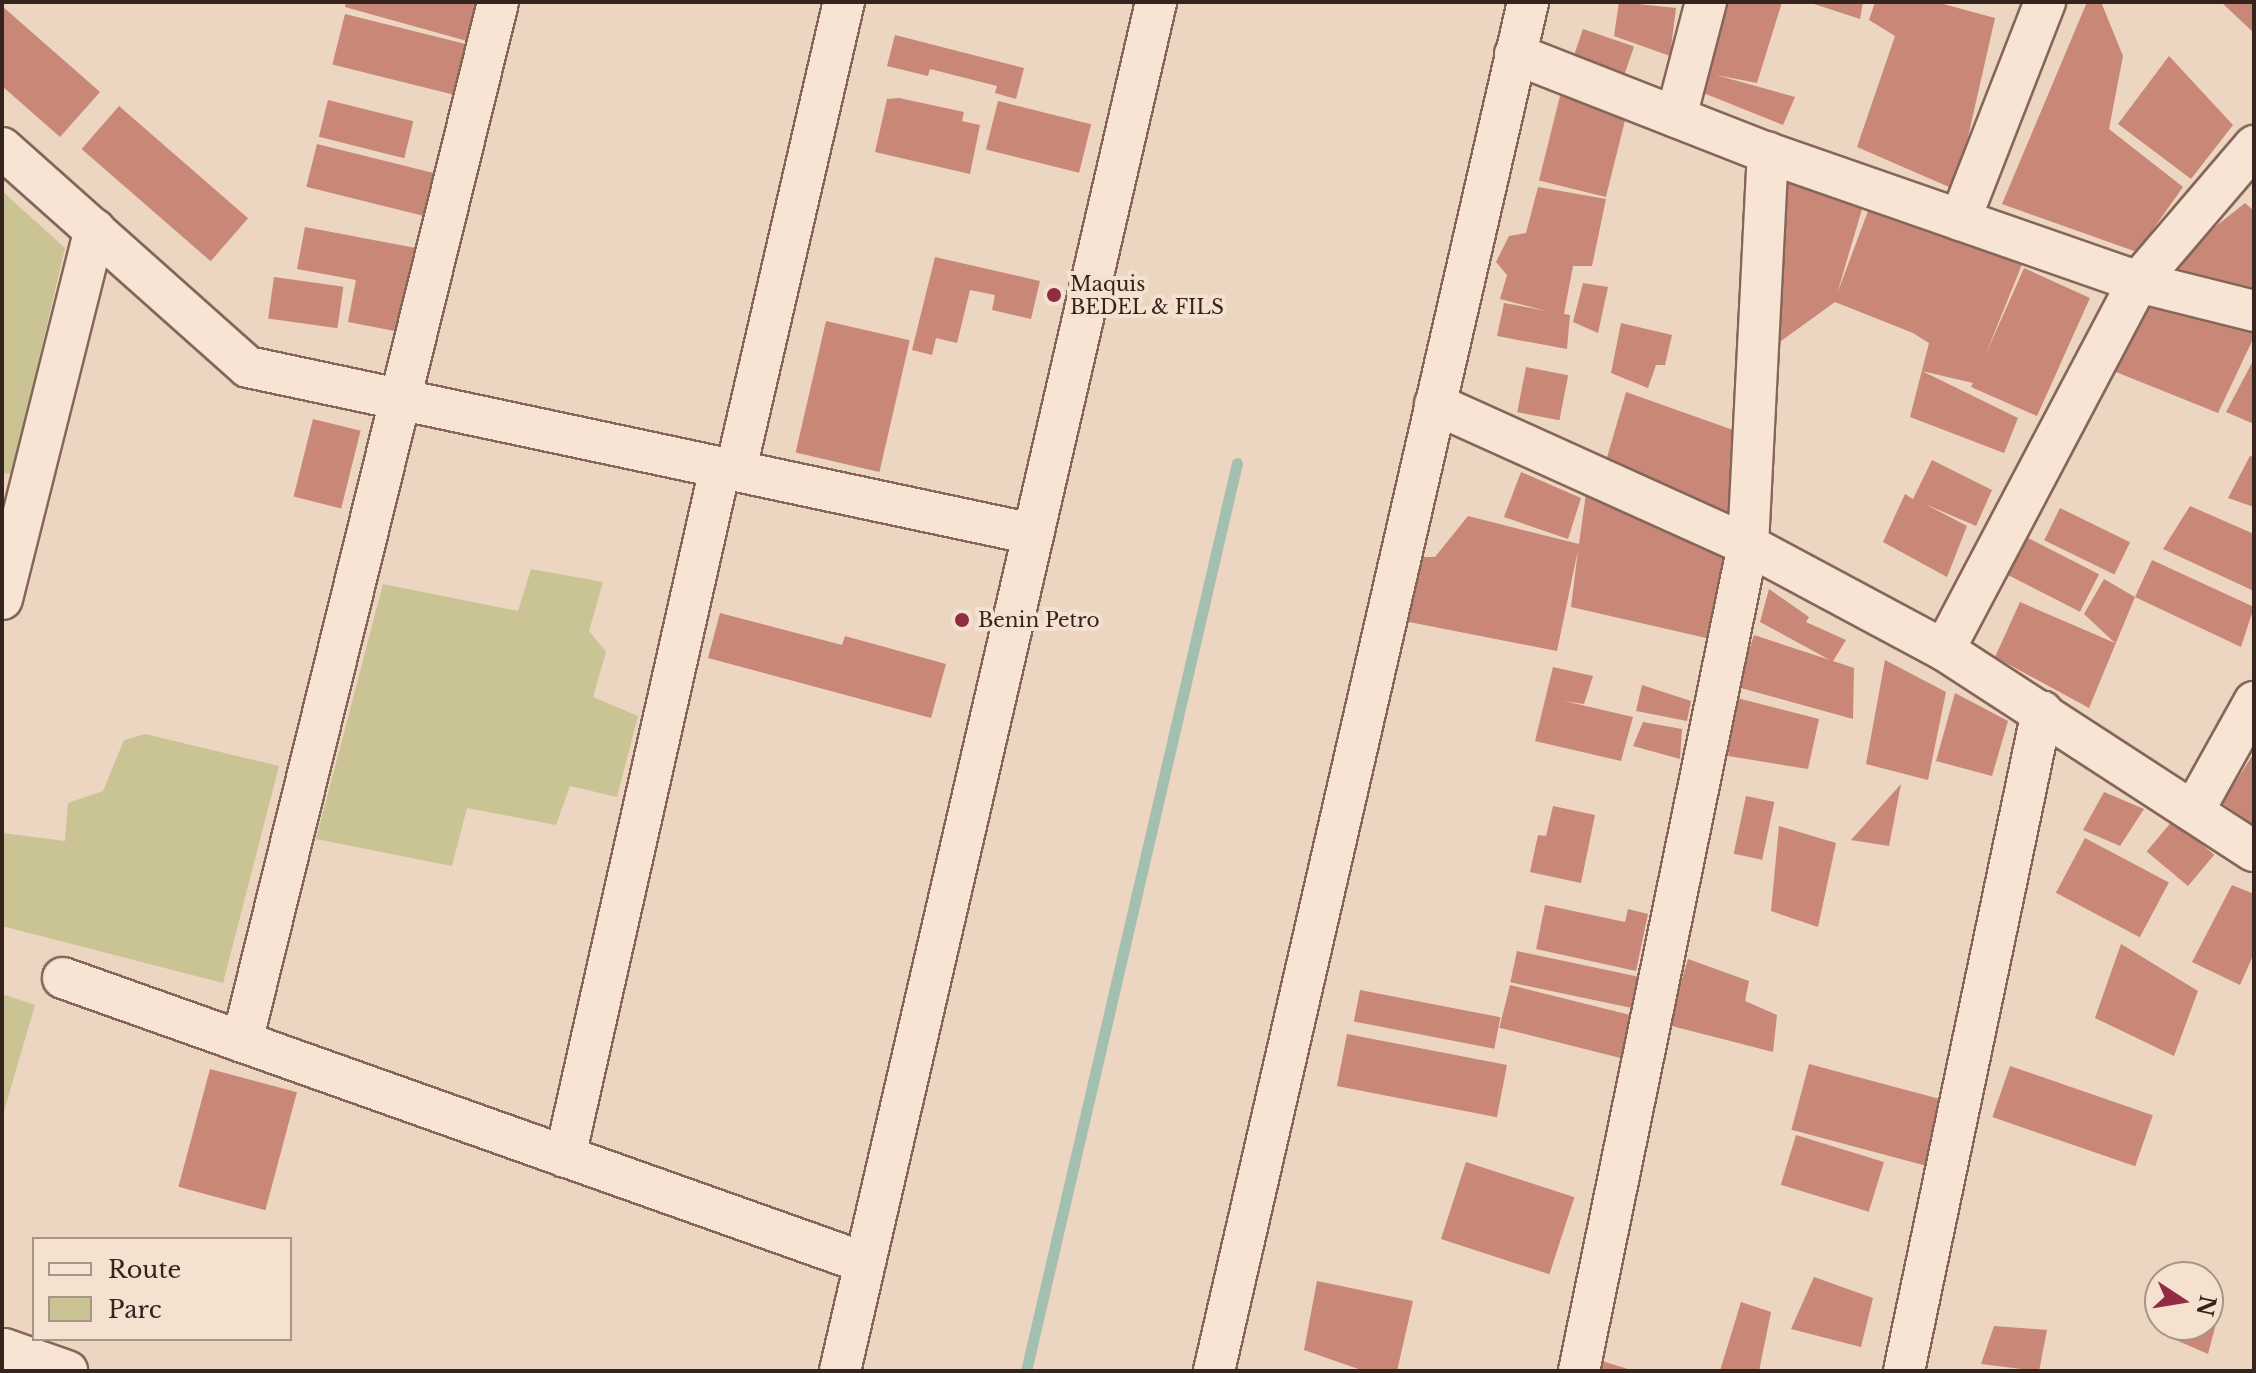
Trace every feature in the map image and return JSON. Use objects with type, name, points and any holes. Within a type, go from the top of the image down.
[{"type":"street","points":[[242,1042],[498,2]]},
{"type":"street","points":[[565,1157],[728,468],[844,2]]},
{"type":"street","points":[[840,1371],[1156,2]]},
{"type":"street","points":[[1214,1371],[1528,2]]},
{"type":"street","points":[[1676,117],[1706,2]]},
{"type":"street","points":[[1960,220],[2045,2]]},
{"type":"street","points":[[1515,54],[1768,153],[2138,282],[2254,311]]},
{"type":"street","points":[[1944,650],[2138,282],[2254,146]]},
{"type":"street","points":[[2,148],[248,367],[1033,534]]},
{"type":"street","points":[[1579,1371],[1748,545],[1768,153]]},
{"type":"street","points":[[2,599],[95,230]]},
{"type":"street","points":[[1435,404],[1748,545],[1944,650],[2254,851]]},
{"type":"street","points":[[2194,810],[2254,702]]},
{"type":"street","points":[[1904,1371],[2042,711]]},
{"type":"street","points":[[63,978],[865,1263]]},
{"type":"street","points":[[2,1355],[4,1349],[67,1371]]},
{"type":"green space","points":[[2,191],[65,248],[12,474],[2,473]]},
{"type":"green space","points":[[531,569],[603,582],[589,631],[606,652],[593,697],[638,716],[617,797],[570,786],[556,825],[467,808],[452,866],[316,839],[383,584],[518,611]]},
{"type":"green space","points":[[145,734],[279,766],[223,983],[2,926],[2,833],[65,841],[68,803],[103,791],[124,740]]},
{"type":"green space","points":[[2,994],[35,1005],[2,1118]]},
{"type":"building","points":[[346,2],[498,2],[485,46],[345,7]]},
{"type":"building","points":[[1619,2],[1676,8],[1670,56],[1614,36]]},
{"type":"building","points":[[1723,2],[1782,2],[1757,83],[1716,75],[1795,97],[1783,125],[1696,90]]},
{"type":"building","points":[[1808,2],[1863,2],[1860,19]]},
{"type":"building","points":[[1875,2],[1936,2],[1995,18],[1956,190],[1857,147],[1895,36],[1869,20]]},
{"type":"building","points":[[2087,2],[2101,2],[2123,56],[2109,129],[2183,187],[2137,252],[2002,204]]},
{"type":"building","points":[[2221,2],[2254,2],[2254,33]]},
{"type":"building","points":[[2,6],[100,92],[60,137],[2,86]]},
{"type":"building","points":[[345,14],[491,50],[478,101],[332,64]]},
{"type":"building","points":[[1583,29],[1634,47],[1624,77],[1573,59]]},
{"type":"building","points":[[895,35],[1024,68],[1016,99],[995,93],[997,86],[930,69],[928,76],[887,66]]},
{"type":"building","points":[[2169,56],[2233,125],[2191,179],[2118,124]]},
{"type":"building","points":[[1560,96],[1627,113],[1606,197],[1539,180]]},
{"type":"building","points":[[899,98],[964,112],[962,121],[980,125],[970,174],[875,152],[887,99]]},
{"type":"building","points":[[328,100],[413,121],[404,158],[319,137]]},
{"type":"building","points":[[998,101],[1091,124],[1079,173],[986,150]]},
{"type":"building","points":[[119,106],[248,218],[211,261],[82,149]]},
{"type":"building","points":[[317,144],[458,179],[447,222],[306,187]]},
{"type":"building","points":[[1782,175],[1865,199],[1837,294],[1868,211],[2023,262],[1985,356],[2024,268],[2090,298],[2037,416],[1971,387],[1973,383],[1922,371],[2018,418],[2004,453],[1910,417],[1929,343],[1913,333],[1835,302],[1781,341]]},
{"type":"building","points":[[1538,187],[1606,199],[1592,266],[1573,266],[1564,314],[1570,315],[1567,349],[1497,336],[1504,303],[1547,311],[1500,299],[1507,275],[1496,262],[1509,236],[1526,233]]},
{"type":"building","points":[[2245,203],[2254,211],[2254,303],[2176,278],[2172,261]]},
{"type":"building","points":[[305,227],[421,249],[405,333],[348,322],[356,280],[297,269]]},
{"type":"building","points":[[935,257],[1040,281],[1031,319],[992,310],[995,295],[970,290],[957,343],[936,338],[932,355],[912,350]]},
{"type":"building","points":[[274,277],[343,287],[337,328],[268,319]]},
{"type":"building","points":[[1583,283],[1608,287],[1598,333],[1573,322]]},
{"type":"building","points":[[2146,302],[2254,325],[2254,337],[2218,413],[2106,368]]},
{"type":"building","points":[[826,321],[910,340],[879,472],[796,453]]},
{"type":"building","points":[[1621,323],[1672,335],[1665,365],[1656,365],[1648,388],[1611,373]]},
{"type":"building","points":[[2254,359],[2254,424],[2226,412]]},
{"type":"building","points":[[1526,367],[1568,375],[1559,420],[1517,412]]},
{"type":"building","points":[[1626,392],[1736,431],[1730,513],[1606,461]]},
{"type":"building","points":[[313,419],[361,431],[341,508],[294,497]]},
{"type":"building","points":[[2250,456],[2254,457],[2254,507],[2228,498]]},
{"type":"building","points":[[1932,460],[1992,490],[1976,526],[1925,504],[1967,526],[1947,577],[1883,542],[1905,494],[1913,499]]},
{"type":"building","points":[[1521,472],[1581,498],[1568,539],[1504,517]]},
{"type":"building","points":[[1586,493],[1727,551],[1715,640],[1571,607],[1578,550],[1557,651],[1404,621],[1419,557],[1435,557],[1468,516],[1579,544]]},
{"type":"building","points":[[2190,506],[2254,534],[2254,591],[2163,549]]},
{"type":"building","points":[[2060,508],[2130,542],[2114,575],[2044,540]]},
{"type":"building","points":[[2026,537],[2099,574],[2080,612],[2007,574]]},
{"type":"building","points":[[2152,560],[2254,607],[2241,647],[2135,597]]},
{"type":"building","points":[[2104,579],[2135,597],[2089,708],[1995,657],[2020,602],[2115,643],[2084,614]]},
{"type":"building","points":[[1769,589],[1809,617],[1806,622],[1846,640],[1833,661],[1854,668],[1853,719],[1737,687],[1754,635],[1830,660],[1760,622]]},
{"type":"building","points":[[720,613],[842,645],[845,636],[946,664],[931,718],[708,658]]},
{"type":"building","points":[[1885,660],[1946,692],[1928,780],[1866,764]]},
{"type":"building","points":[[1553,667],[1593,676],[1584,704],[1564,701],[1633,717],[1621,761],[1535,741]]},
{"type":"building","points":[[1642,685],[1691,701],[1687,721],[1636,711]]},
{"type":"building","points":[[1955,693],[2008,721],[1992,776],[1936,761]]},
{"type":"building","points":[[1737,698],[1819,719],[1808,769],[1728,756]]},
{"type":"building","points":[[1643,722],[1682,729],[1680,759],[1633,746]]},
{"type":"building","points":[[2254,753],[2254,825],[2222,803]]},
{"type":"building","points":[[1901,784],[1889,846],[1851,840]]},
{"type":"building","points":[[2104,792],[2144,809],[2120,846],[2083,830]]},
{"type":"building","points":[[1746,796],[1774,802],[1762,860],[1734,854]]},
{"type":"building","points":[[1553,806],[1595,815],[1581,883],[1530,872],[1538,835],[1546,836]]},
{"type":"building","points":[[2173,820],[2214,855],[2188,886],[2147,851]]},
{"type":"building","points":[[1779,826],[1836,843],[1818,927],[1771,911]]},
{"type":"building","points":[[2085,838],[2169,883],[2140,937],[2056,893]]},
{"type":"building","points":[[2232,885],[2254,894],[2254,953],[2240,985],[2192,962]]},
{"type":"building","points":[[1545,905],[1625,922],[1628,909],[1648,914],[1636,971],[1536,949]]},
{"type":"building","points":[[2121,944],[2198,991],[2174,1056],[2095,1018]]},
{"type":"building","points":[[1517,951],[1643,978],[1637,1009],[1510,982]]},
{"type":"building","points":[[1688,959],[1749,981],[1745,1001],[1777,1015],[1773,1052],[1668,1025]]},
{"type":"building","points":[[1510,985],[1632,1015],[1622,1058],[1499,1028]]},
{"type":"building","points":[[1360,990],[1500,1017],[1494,1049],[1354,1021]]},
{"type":"building","points":[[1347,1034],[1507,1065],[1497,1117],[1337,1086]]},
{"type":"building","points":[[1809,1064],[1950,1102],[1932,1167],[1791,1130]]},
{"type":"building","points":[[2010,1066],[2153,1115],[2135,1166],[1992,1117]]},
{"type":"building","points":[[210,1069],[297,1092],[265,1210],[178,1187]]},
{"type":"building","points":[[1796,1135],[1884,1162],[1869,1212],[1781,1185]]},
{"type":"building","points":[[1466,1162],[1574,1197],[1549,1274],[1441,1239]]},
{"type":"building","points":[[1814,1277],[1873,1298],[1861,1347],[1791,1329]]},
{"type":"building","points":[[1317,1281],[1413,1301],[1397,1371],[1364,1371],[1304,1350]]},
{"type":"building","points":[[1741,1302],[1771,1312],[1759,1371],[1720,1371]]},
{"type":"building","points":[[1994,1326],[2047,1330],[2039,1371],[1981,1364]]},
{"type":"building","points":[[2178,1341],[2211,1341],[2208,1354]]},
{"type":"building","points":[[1602,1361],[1631,1370],[1631,1371],[1599,1371]]},
{"type":"waterway","points":[[1026,1371],[1237,463]]},
{"type":"place","name":"Maquis BEDEL & FILS","points":[[1054,295]]},
{"type":"place","name":"Benin Petro","points":[[962,620]]}]
